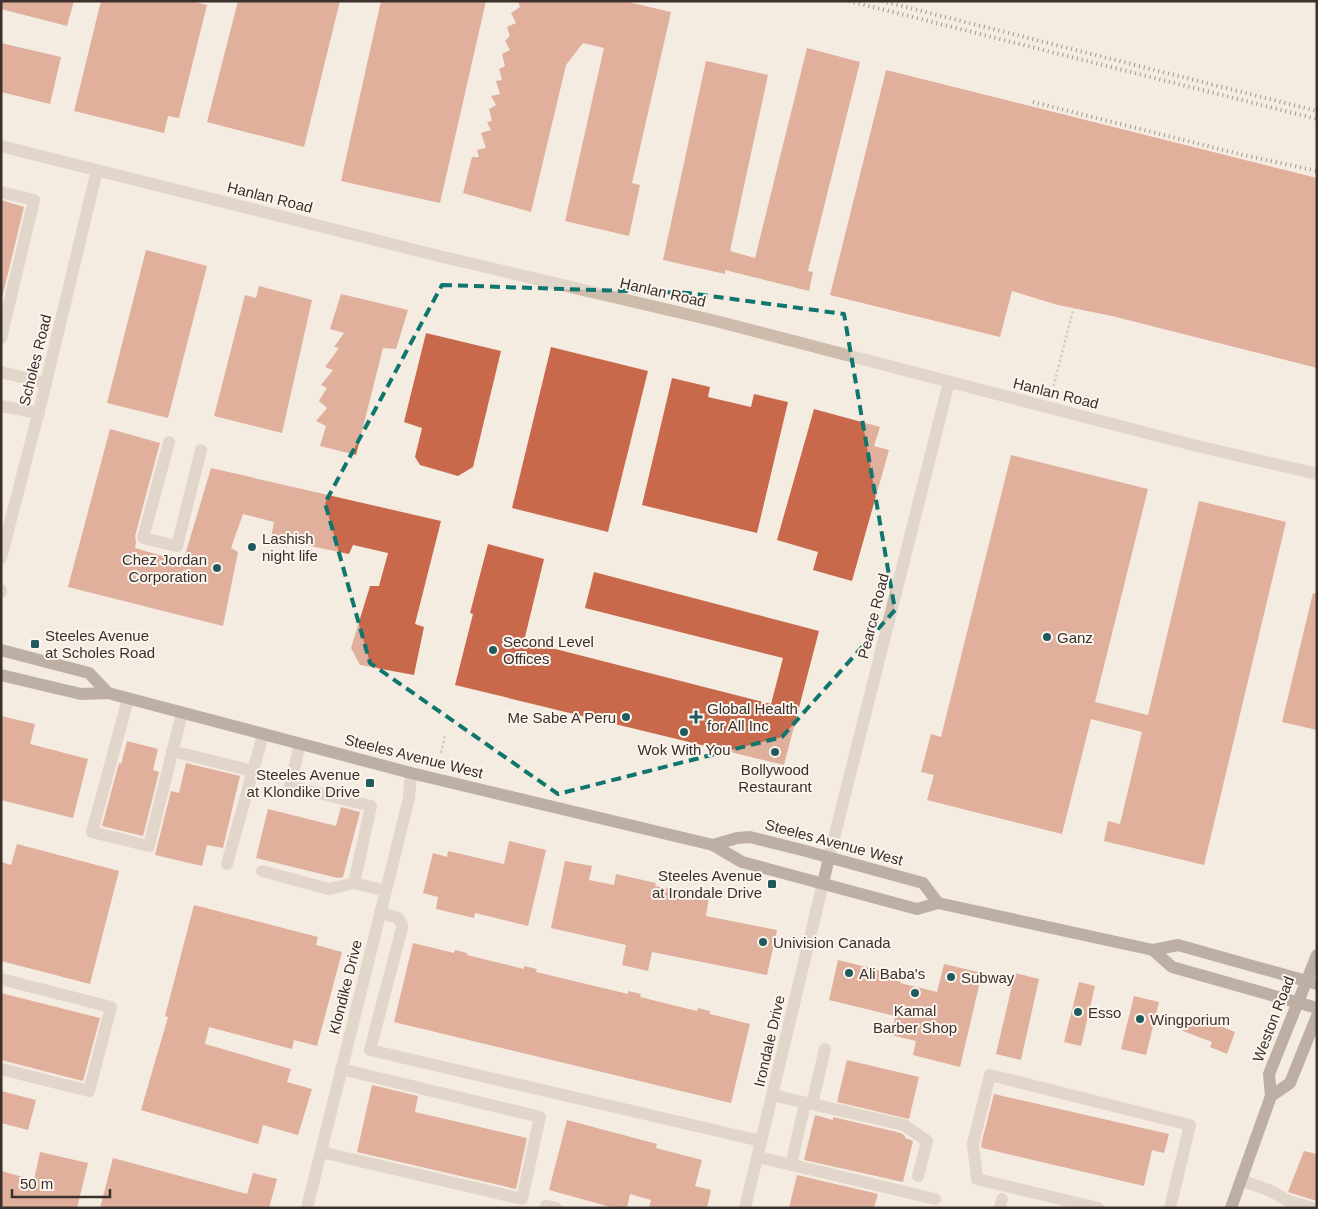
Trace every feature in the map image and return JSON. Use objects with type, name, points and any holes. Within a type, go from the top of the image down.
[{"type":"main road","name":"Steeles Avenue West","points":[[1,650],[89,673],[108,693]]},
{"type":"main road","name":"Steeles Avenue West","points":[[1,675],[81,694],[108,693],[411,773],[713,845],[742,862],[917,909],[938,903],[1153,950],[1178,945],[1311,983]]},
{"type":"main road","name":"Steeles Avenue West","points":[[713,845],[737,838],[750,837],[923,882],[938,903]]},
{"type":"main road","points":[[823,883],[829,858]]},
{"type":"main road","name":"Steeles Avenue West","points":[[1153,950],[1172,966],[1317,1008]]},
{"type":"main road","name":"Weston Road","points":[[1231,1208],[1271,1096],[1269,1074],[1297,1003],[1311,983],[1317,955]]},
{"type":"main road","points":[[1271,1096],[1290,1083],[1317,1016]]},
{"type":"street","name":"Hanlan Road","points":[[1,146],[443,257],[716,321],[1228,454],[1317,474]]},
{"type":"street","name":"Scholes Road","points":[[1,558],[5,526],[39,413],[97,170]]},
{"type":"street","points":[[1,192],[34,200],[1,338]]},
{"type":"street","points":[[1,372],[46,383]]},
{"type":"street","name":"Pearce Road","points":[[829,858],[949,382]]},
{"type":"street","points":[[1,406],[39,413]]},
{"type":"street","points":[[168,442],[143,538],[177,546],[201,450]]},
{"type":"street","points":[[128,699],[92,832],[149,846],[182,713]]},
{"type":"street","points":[[227,864],[263,735]]},
{"type":"street","points":[[300,744],[290,786],[370,806],[354,882]]},
{"type":"street","points":[[172,750],[253,771]]},
{"type":"street","name":"Klondike Drive","points":[[307,1208],[409,798],[411,773]]},
{"type":"street","points":[[262,871],[329,889],[354,882],[386,891]]},
{"type":"street","name":"Irondale Drive","points":[[747,1208],[823,883]]},
{"type":"street","points":[[370,1050],[402,928],[398,918],[380,912]]},
{"type":"street","points":[[1,979],[111,1007],[89,1091],[1,1068]]},
{"type":"street","points":[[348,1044],[762,1141]]},
{"type":"street","points":[[791,1165],[826,1049]]},
{"type":"street","points":[[321,1152],[522,1199],[540,1117],[342,1069]]},
{"type":"street","points":[[1098,1208],[977,1179],[973,1144],[990,1075],[1190,1125],[1170,1208]]},
{"type":"street","points":[[772,1095],[904,1125],[927,1141],[918,1176]]},
{"type":"street","points":[[758,1157],[935,1199]]},
{"type":"street","points":[[1241,1180],[1271,1191],[1288,1201],[1313,1208]]},
{"type":"path","points":[[1048,408],[1074,310]]},
{"type":"path","points":[[440,753],[445,736]]},
{"type":"highlighted area","points":[[442,285],[688,293],[844,314],[895,610],[782,737],[558,794],[370,663],[325,503]]},
{"type":"building","points":[[1,1],[74,1],[67,26],[1,9]]},
{"type":"building","points":[[101,1],[191,1],[207,5],[179,118],[168,116],[164,133],[74,111]]},
{"type":"building","points":[[238,1],[340,1],[304,147],[207,122]]},
{"type":"building","points":[[381,1],[486,1],[440,203],[341,181]]},
{"type":"building","points":[[518,1],[624,1],[671,12],[632,183],[640,185],[629,236],[565,221],[604,48],[583,43],[566,65],[531,212],[463,193],[472,157],[479,157],[477,150],[486,148],[481,133],[491,130],[487,122],[492,121],[489,109],[496,105],[491,96],[500,94],[496,81],[502,80],[499,69],[505,66],[502,54],[510,50],[505,41],[510,36],[507,27],[516,23],[511,13],[520,7]]},
{"type":"building","points":[[1,43],[61,57],[50,104],[1,92]]},
{"type":"building","points":[[807,48],[860,62],[808,271],[813,272],[809,291],[725,270],[725,274],[663,260],[706,61],[768,75],[730,251],[755,258]]},
{"type":"building","points":[[886,70],[1317,178],[1317,368],[1112,316],[1058,305],[1012,291],[1000,337],[830,295]]},
{"type":"building","points":[[1,200],[24,207],[1,302]]},
{"type":"building","points":[[146,250],[207,266],[168,418],[107,403]]},
{"type":"building","points":[[259,286],[312,300],[282,433],[214,416],[245,295],[256,298]]},
{"type":"building","points":[[341,294],[408,310],[396,349],[383,348],[356,455],[320,446],[326,426],[316,421],[327,408],[319,401],[327,388],[321,385],[333,370],[325,367],[339,348],[334,347],[344,333],[330,329]]},
{"type":"building","points":[[426,333],[501,351],[473,467],[458,476],[420,465],[415,457],[422,428],[404,422]]},
{"type":"building","points":[[551,347],[648,371],[608,532],[512,508]]},
{"type":"building","points":[[672,378],[710,387],[708,397],[751,407],[754,394],[788,402],[757,533],[642,505]]},
{"type":"building","points":[[814,409],[880,427],[874,446],[889,450],[852,581],[813,570],[818,552],[777,540]]},
{"type":"building","points":[[110,429],[160,443],[135,536],[135,548],[183,562],[211,468],[441,521],[415,624],[424,627],[414,675],[360,665],[351,648],[370,586],[379,586],[388,553],[353,545],[349,554],[271,538],[274,522],[243,514],[231,548],[238,552],[223,626],[68,587]]},
{"type":"building","points":[[1011,455],[1148,489],[1095,702],[1148,715],[1199,501],[1286,522],[1204,865],[1104,841],[1108,821],[1120,824],[1142,732],[1091,719],[1062,834],[927,800],[934,775],[921,772],[931,734],[941,737]]},
{"type":"building","points":[[488,544],[544,559],[524,641],[771,704],[783,658],[585,608],[594,572],[819,631],[784,765],[455,685],[473,614],[470,613]]},
{"type":"building","points":[[1313,593],[1317,594],[1317,730],[1282,722]]},
{"type":"building","points":[[1,716],[35,724],[30,744],[88,759],[73,818],[1,800]]},
{"type":"building","points":[[127,741],[158,749],[153,770],[159,772],[143,836],[102,826]]},
{"type":"building","points":[[186,763],[240,776],[223,848],[207,845],[202,866],[155,855],[171,791],[179,793]]},
{"type":"building","points":[[341,807],[360,812],[343,877],[338,878],[256,858],[268,809],[336,826]]},
{"type":"building","points":[[509,841],[546,850],[528,926],[475,913],[474,918],[436,909],[438,897],[423,893],[433,853],[447,857],[448,851],[504,864]]},
{"type":"building","points":[[17,844],[119,871],[90,984],[1,961],[1,862],[11,865]]},
{"type":"building","points":[[565,861],[592,866],[589,880],[614,885],[616,874],[656,883],[655,886],[709,897],[706,916],[777,930],[767,975],[652,952],[648,971],[622,965],[626,945],[551,928]]},
{"type":"building","points":[[194,905],[318,937],[316,945],[342,952],[317,1046],[294,1040],[292,1049],[209,1027],[205,1044],[291,1069],[287,1082],[312,1089],[298,1135],[263,1125],[258,1144],[141,1110],[168,1017],[165,1016]]},
{"type":"building","points":[[413,943],[454,953],[455,950],[467,953],[467,955],[524,969],[524,966],[537,969],[536,972],[628,994],[628,991],[641,994],[640,997],[697,1011],[698,1008],[710,1011],[710,1014],[750,1024],[731,1103],[394,1022]]},
{"type":"building","points":[[838,960],[902,976],[900,983],[937,992],[944,964],[982,973],[960,1067],[913,1055],[916,1041],[891,1035],[895,1016],[829,1000]]},
{"type":"building","points":[[1015,973],[1039,979],[1021,1060],[996,1054]]},
{"type":"building","points":[[1079,982],[1095,986],[1081,1046],[1064,1042]]},
{"type":"building","points":[[1,993],[100,1018],[83,1081],[1,1060]]},
{"type":"building","points":[[1134,996],[1159,1002],[1146,1055],[1121,1049]]},
{"type":"building","points":[[1204,1015],[1215,1019],[1213,1023],[1235,1032],[1227,1054],[1210,1047],[1212,1042],[1183,1031],[1189,1016],[1202,1021]]},
{"type":"building","points":[[847,1060],[919,1077],[909,1119],[837,1102]]},
{"type":"building","points":[[372,1085],[418,1096],[415,1112],[527,1138],[516,1189],[357,1152]]},
{"type":"building","points":[[1,1091],[36,1100],[28,1130],[1,1123]]},
{"type":"building","points":[[994,1094],[1169,1134],[1164,1153],[1152,1150],[1144,1186],[982,1148],[981,1145]]},
{"type":"building","points":[[815,1115],[833,1120],[833,1117],[901,1133],[905,1138],[913,1141],[903,1182],[804,1160]]},
{"type":"building","points":[[567,1120],[657,1144],[656,1148],[702,1160],[695,1186],[711,1190],[707,1208],[649,1208],[651,1200],[630,1194],[627,1208],[614,1208],[549,1190]]},
{"type":"building","points":[[1304,1151],[1317,1154],[1317,1201],[1288,1192]]},
{"type":"building","points":[[40,1152],[88,1163],[77,1208],[1,1208],[1,1171],[34,1180]]},
{"type":"building","points":[[113,1158],[247,1194],[253,1173],[277,1179],[269,1208],[100,1208]]},
{"type":"building","points":[[797,1175],[878,1194],[874,1208],[789,1208]]},
{"type":"railway","points":[[849,1],[1317,119]]},
{"type":"railway","points":[[882,1],[1317,111]]},
{"type":"railway","points":[[1033,102],[1239,154],[1317,171]]},
{"type":"place","name":"Lashish night life","points":[[252,547]]},
{"type":"place","name":"Chez Jordan Corporation","points":[[217,568]]},
{"type":"place","name":"Ganz","points":[[1047,637]]},
{"type":"place","name":"Steeles Avenue at Scholes Road","points":[[35,644]]},
{"type":"place","name":"Second Level Offices","points":[[493,650]]},
{"type":"place","name":"Me Sabe A Peru","points":[[626,717]]},
{"type":"place","name":"Global Health for All Inc","points":[[696,717]]},
{"type":"place","name":"Wok With You","points":[[684,732]]},
{"type":"place","name":"Bollywood Restaurant","points":[[775,752]]},
{"type":"place","name":"Steeles Avenue at Klondike Drive","points":[[370,783]]},
{"type":"place","name":"Steeles Avenue at Irondale Drive","points":[[772,884]]},
{"type":"place","name":"Univision Canada","points":[[763,942]]},
{"type":"place","name":"Ali Baba's","points":[[849,973]]},
{"type":"place","name":"Subway","points":[[951,977]]},
{"type":"place","name":"Kamal Barber Shop","points":[[915,993]]},
{"type":"place","name":"Esso","points":[[1078,1012]]},
{"type":"place","name":"Wingporium","points":[[1140,1019]]}]
